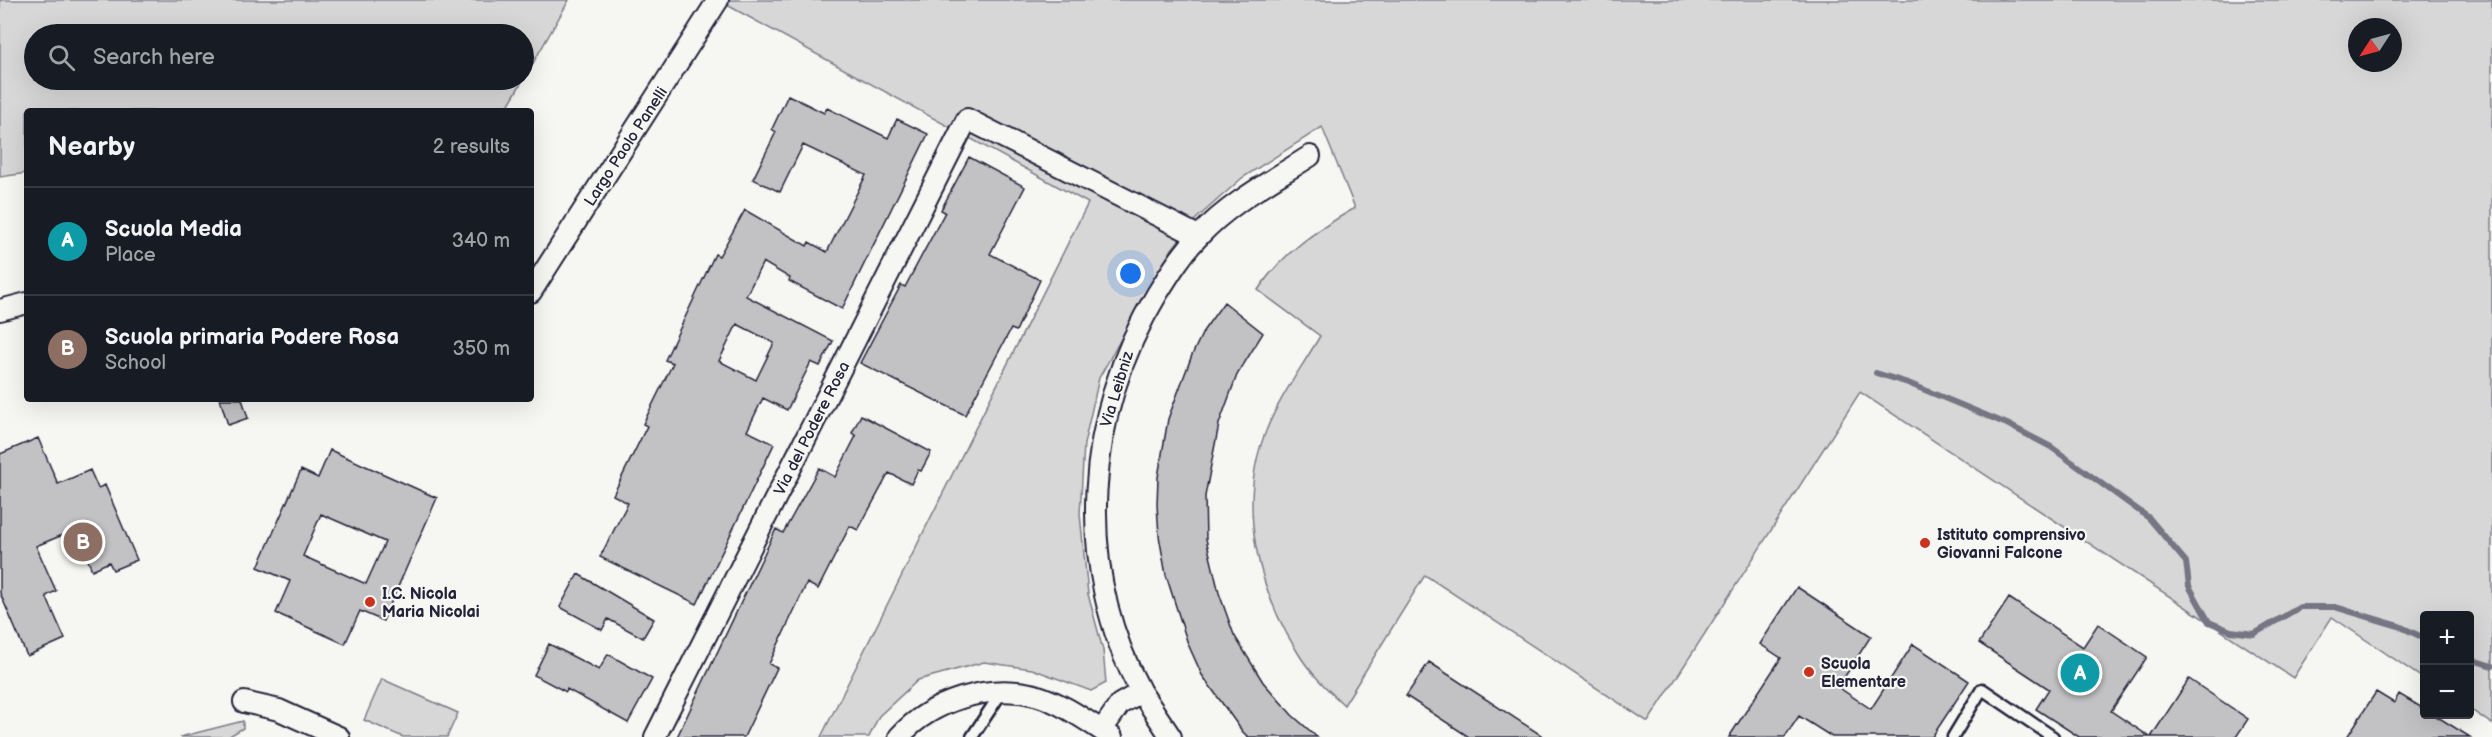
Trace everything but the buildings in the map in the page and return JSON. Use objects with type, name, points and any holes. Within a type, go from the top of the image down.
[{"type":"street","name":"Largo Paolo Panelli","points":[[534,287],[718,0]]},
{"type":"street","name":"Via del Podere Rosa","points":[[655,737],[967,119],[1198,236]]},
{"type":"street","name":"Via Leibniz","points":[[1171,737],[1141,692],[1117,635],[1101,576],[1096,534],[1098,464],[1109,403],[1131,342],[1162,285],[1198,236],[1227,210],[1310,156]]},
{"type":"street","points":[[0,310],[24,304]]},
{"type":"street","points":[[900,737],[918,718],[940,706],[965,698],[1001,693],[1043,698],[1107,734],[1120,704],[1141,692]]},
{"type":"street","points":[[244,702],[279,710],[339,737]]},
{"type":"lane","points":[[1953,737],[1982,689],[2053,737]]},
{"type":"lane","points":[[972,737],[1001,693]]},
{"type":"shaded area","points":[[0,0],[569,0],[534,61],[534,24],[24,24],[24,90],[517,90],[507,108],[24,108],[24,173],[0,177]]},
{"type":"shaded area","points":[[718,0],[2492,0],[2492,724],[2474,712],[2474,611],[2420,611],[2420,676],[2332,617],[2293,678],[1860,392],[1648,722],[1425,575],[1344,705],[1308,667],[1284,628],[1262,574],[1252,517],[1257,459],[1266,431],[1284,395],[1320,336],[1258,290],[1267,277],[1301,243],[1355,208],[1322,127],[1242,178],[1196,219],[1172,249],[1099,378],[1084,444],[1080,514],[1088,594],[1103,650],[1106,683],[1091,691],[1032,669],[984,662],[918,680],[879,716],[869,737],[821,737],[1088,203]]},
{"type":"shaded area","points":[[382,679],[458,713],[447,737],[403,737],[364,720]]},
{"type":"shaded area","points":[[243,721],[243,728],[228,737],[180,737]]},
{"type":"waterway","points":[[1876,373],[1908,383],[2007,424],[2051,447],[2149,518],[2186,562],[2189,586],[2209,622],[2231,631],[2254,634],[2300,607],[2335,607],[2399,626],[2420,636]]},
{"type":"waterway","points":[[2474,660],[2492,666]]},
{"type":"place","name":"Scuola primaria Podere Rosa","points":[[83,542]]},
{"type":"place","name":"Istituto comprensivo Giovanni Falcone","points":[[1925,543]]},
{"type":"place","name":"I.C. Nicola Maria Nicolai","points":[[370,602]]},
{"type":"place","name":"Scuola Elementare","points":[[1809,672]]},
{"type":"place","name":"Scuola Media","points":[[2080,673]]}]
